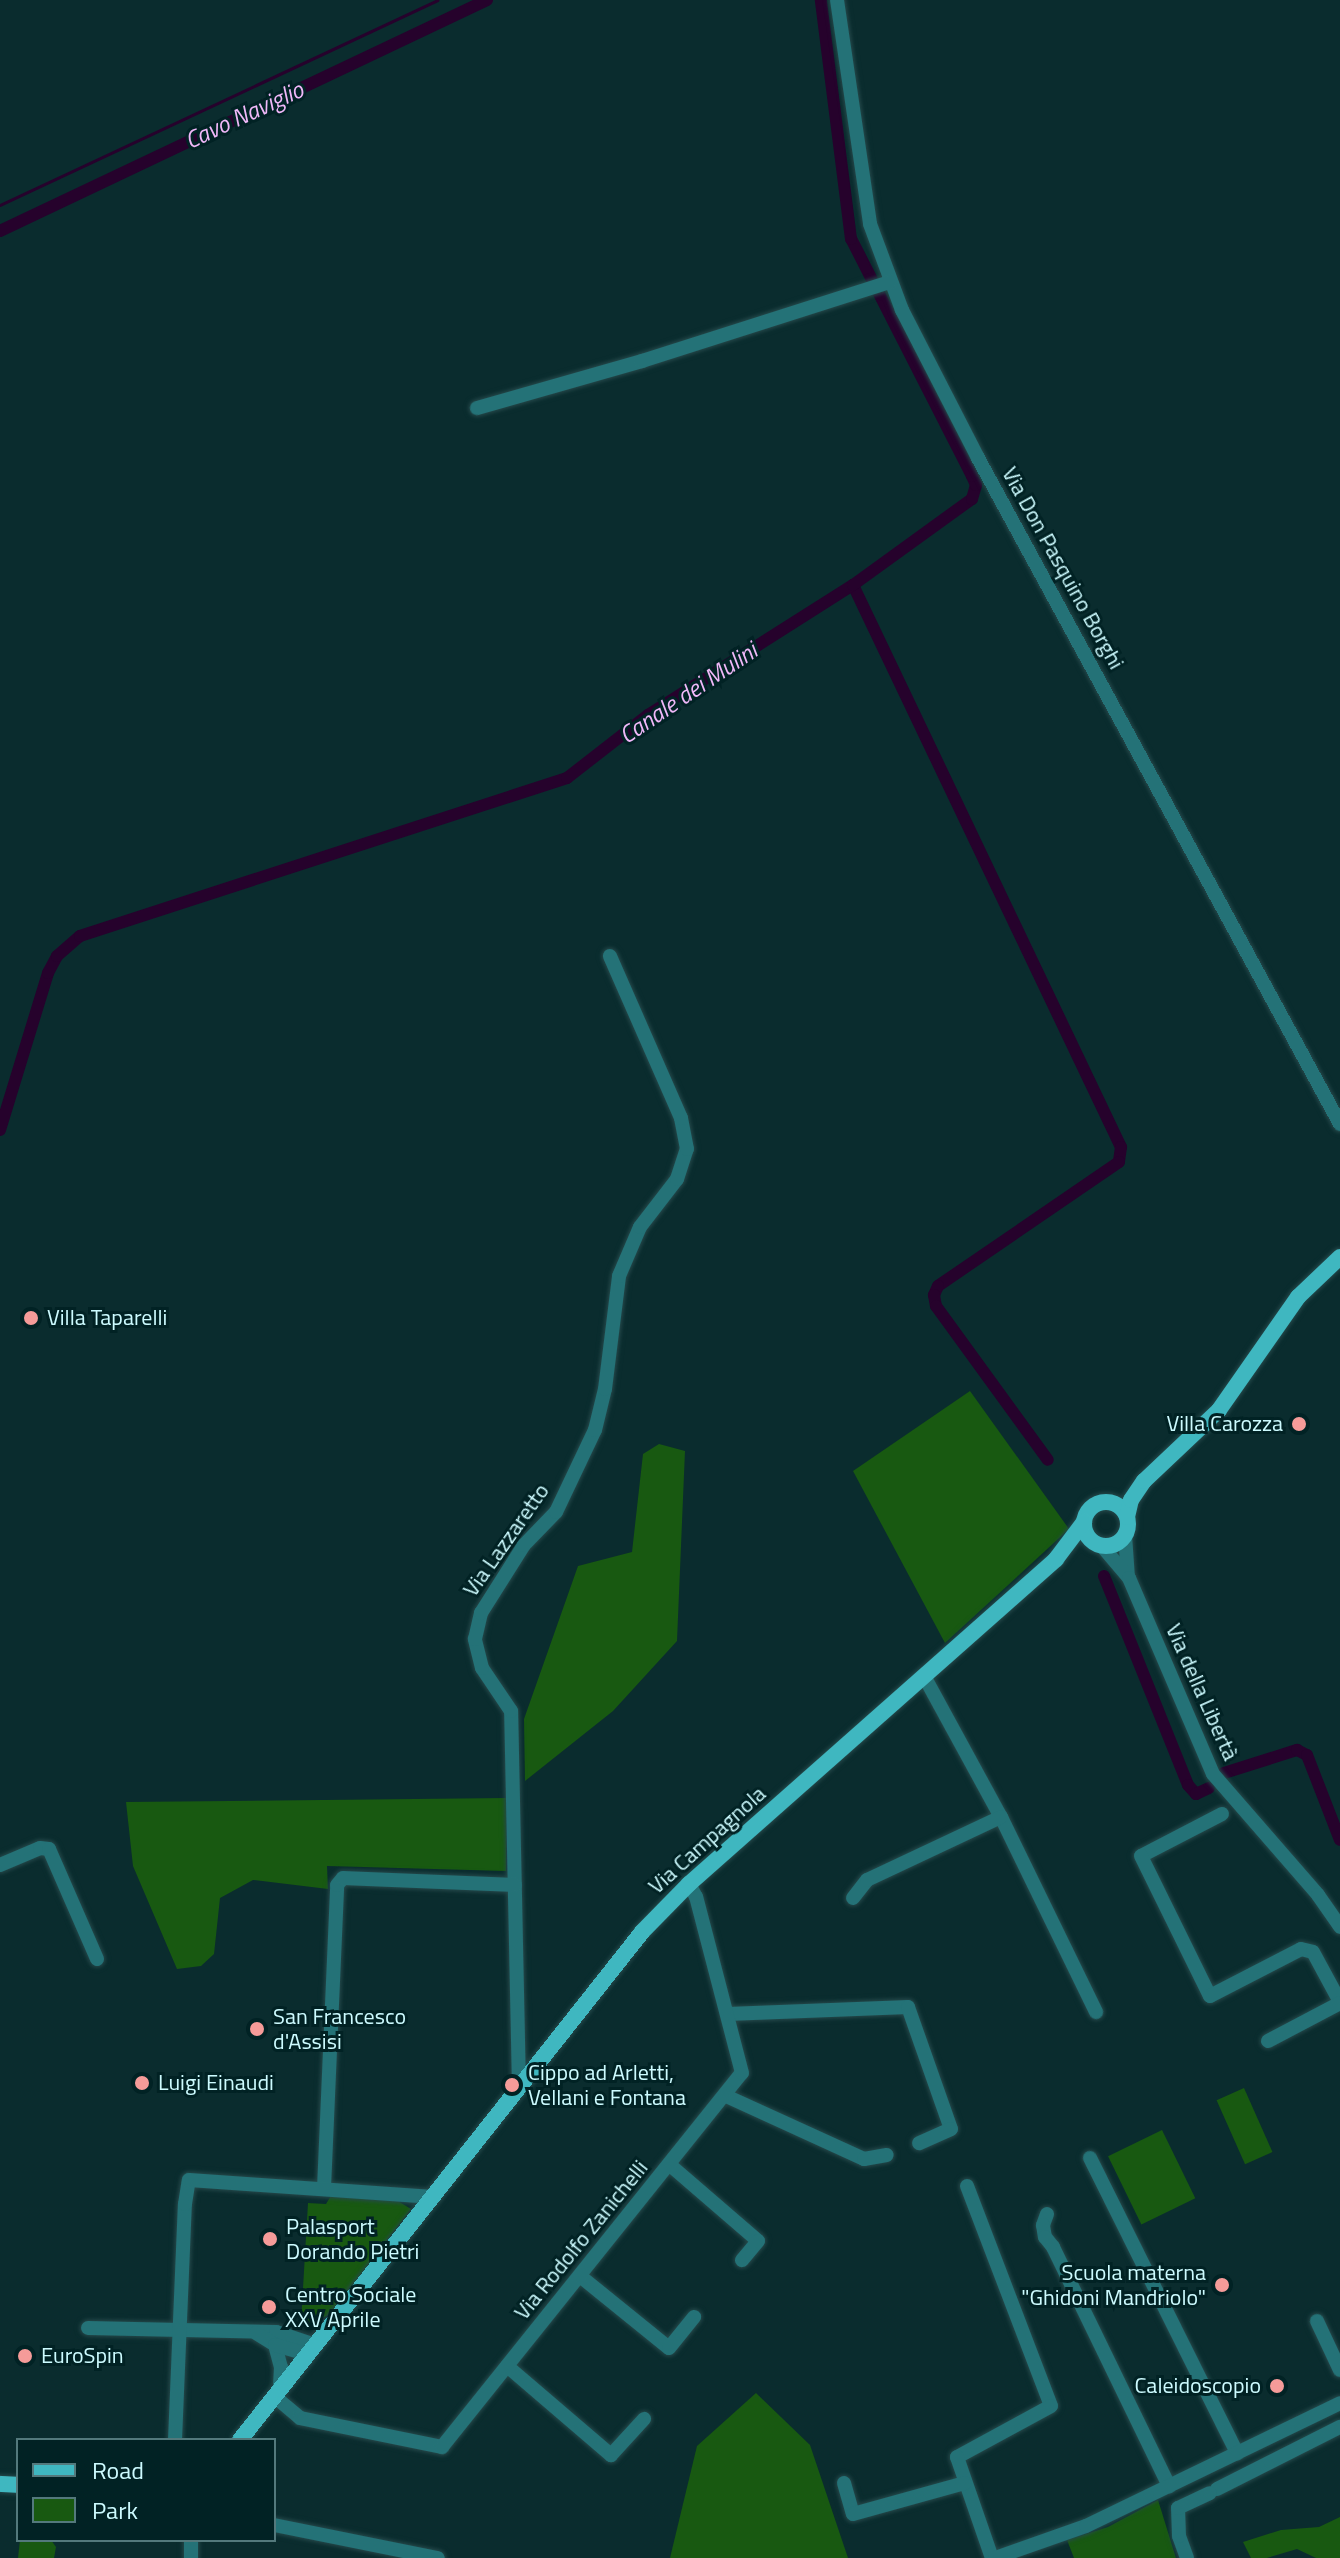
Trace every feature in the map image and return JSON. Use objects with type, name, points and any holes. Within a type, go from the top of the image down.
[{"type":"main road","name":"Via Campagnola","points":[[1056,1559],[1098,1544],[1114,1544],[1125,1535],[1131,1500],[1144,1481],[1219,1410],[1298,1297],[1340,1257]]},
{"type":"main road","name":"Via Campagnola","points":[[242,2438],[422,2201],[519,2087],[642,1932],[689,1884],[1056,1559],[1095,1505],[1109,1502],[1144,1481]]},
{"type":"main road","points":[[1109,1502],[1120,1507],[1127,1517]]},
{"type":"main road","points":[[1084,1522],[1087,1535],[1098,1544]]},
{"type":"street","name":"Via Don Pasquino Borghi","points":[[837,0],[879,286],[978,458],[1340,1124]]},
{"type":"street","points":[[477,408],[642,361],[879,286]]},
{"type":"street","name":"Via Lazzaretto","points":[[519,2087],[511,1711],[482,1668],[475,1639],[481,1613],[524,1545],[556,1512],[589,1442],[605,1389],[619,1276],[640,1227],[677,1179],[687,1149],[681,1118],[610,956]]},
{"type":"street","name":"Via della Libertà","points":[[1125,1535],[1129,1578],[1213,1774],[1318,1895],[1340,1927]]},
{"type":"street","name":"Via della Libertà","points":[[1098,1544],[1129,1578]]},
{"type":"street","points":[[924,1676],[1001,1817],[1096,2012]]},
{"type":"street","points":[[1222,1814],[1141,1856],[1210,1996],[1301,1949],[1313,1952],[1340,2002],[1268,2041]]},
{"type":"street","points":[[853,1898],[867,1880],[1001,1817]]},
{"type":"street","points":[[0,1865],[40,1848],[49,1849],[97,1959]]},
{"type":"street","points":[[324,2188],[337,1885],[343,1878],[515,1885]]},
{"type":"street","name":"Via Rodolfo Zanichelli","points":[[277,2391],[300,2418],[442,2447],[742,2073],[696,1897],[689,1884]]},
{"type":"street","points":[[728,2014],[908,2007],[951,2129],[919,2143]]},
{"type":"street","points":[[726,2096],[864,2159],[887,2155]]},
{"type":"street","points":[[1090,2158],[1237,2453]]},
{"type":"street","points":[[670,2165],[758,2241],[742,2260]]},
{"type":"street","points":[[175,2438],[185,2204],[189,2180],[324,2188],[422,2201]]},
{"type":"street","points":[[967,2186],[1051,2406],[957,2457],[993,2558],[1086,2526],[1340,2403]]},
{"type":"street","points":[[1047,2214],[1043,2225],[1045,2237],[1060,2260],[1169,2486]]},
{"type":"street","points":[[580,2276],[669,2348],[694,2317]]},
{"type":"street","points":[[1317,2321],[1340,2370]]},
{"type":"street","points":[[88,2328],[276,2332],[311,2349]]},
{"type":"street","points":[[256,2333],[275,2345],[311,2349]]},
{"type":"street","points":[[275,2345],[281,2367],[277,2391]]},
{"type":"street","points":[[507,2366],[611,2455],[644,2419]]},
{"type":"street","points":[[1187,2558],[1179,2536],[1178,2508],[1340,2427]]},
{"type":"street","points":[[1206,2469],[1213,2490]]},
{"type":"street","points":[[844,2483],[853,2514],[965,2483]]},
{"type":"street","points":[[276,2525],[438,2558]]},
{"type":"green space","points":[[970,1391],[1069,1529],[945,1643],[853,1471]]},
{"type":"green space","points":[[659,1444],[685,1451],[677,1641],[613,1711],[525,1781],[524,1719],[578,1566],[632,1552],[643,1454]]},
{"type":"green space","points":[[507,1798],[506,1871],[327,1866],[328,1889],[253,1880],[220,1898],[214,1954],[201,1966],[177,1969],[133,1866],[126,1802]]},
{"type":"green space","points":[[1244,2088],[1272,2152],[1245,2164],[1217,2100]]},
{"type":"green space","points":[[1162,2130],[1195,2198],[1141,2225],[1108,2156]]},
{"type":"green space","points":[[332,2194],[398,2201],[411,2209],[330,2314],[308,2326],[301,2322],[308,2203],[326,2204]]},
{"type":"green space","points":[[756,2393],[810,2445],[848,2558],[670,2558],[697,2446]]},
{"type":"green space","points":[[1158,2500],[1176,2558],[1074,2558],[1067,2540],[1108,2527]]},
{"type":"green space","points":[[1340,2517],[1340,2558],[1316,2558],[1297,2549],[1267,2558],[1251,2558],[1243,2542],[1281,2530],[1319,2527]]},
{"type":"green space","points":[[20,2542],[52,2542],[56,2547],[54,2558],[18,2558]]},
{"type":"waterway","points":[[0,205],[437,0]]},
{"type":"waterway","name":"Cavo Naviglio","points":[[0,231],[487,0]]},
{"type":"waterway","name":"Canale dei Mulini","points":[[0,1130],[48,973],[57,956],[80,936],[567,778],[648,715],[853,585],[972,499],[976,485],[972,476],[851,239],[821,0]]},
{"type":"waterway","points":[[853,585],[1121,1147],[1119,1162],[938,1286],[934,1295],[936,1306],[1048,1460]]},
{"type":"waterway","points":[[1104,1576],[1188,1785],[1196,1794],[1209,1788]]},
{"type":"waterway","points":[[1224,1773],[1297,1750],[1307,1755],[1340,1840]]},
{"type":"place","name":"Villa Taparelli","points":[[31,1318]]},
{"type":"place","name":"Villa Carozza","points":[[1299,1424]]},
{"type":"place","name":"San Francesco d'Assisi","points":[[257,2029]]},
{"type":"place","name":"Luigi Einaudi","points":[[142,2083]]},
{"type":"place","name":"Cippo ad Arletti, Vellani e Fontana","points":[[512,2085]]},
{"type":"place","name":"Palasport Dorando Pietri","points":[[270,2239]]},
{"type":"place","name":"Scuola materna \"Ghidoni Mandriolo\"","points":[[1222,2285]]},
{"type":"place","name":"Centro Sociale XXV Aprile","points":[[269,2307]]},
{"type":"place","name":"EuroSpin","points":[[25,2356]]},
{"type":"place","name":"Caleidoscopio","points":[[1277,2386]]}]
